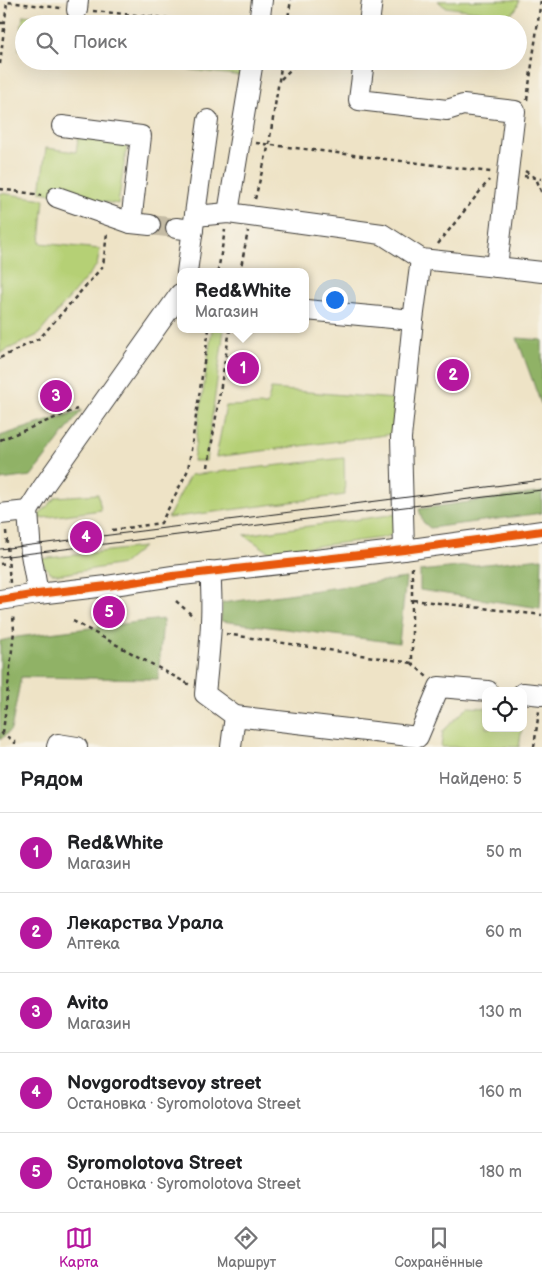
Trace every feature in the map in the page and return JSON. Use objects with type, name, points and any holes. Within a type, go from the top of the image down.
[{"type":"street","points":[[260,15],[262,0]]},
{"type":"street","points":[[370,15],[372,0]]},
{"type":"street","points":[[228,213],[252,70]]},
{"type":"street","points":[[363,70],[359,100],[447,110],[463,105],[515,111],[497,267]]},
{"type":"street","points":[[188,268],[188,225],[208,120]]},
{"type":"street","points":[[57,197],[110,217],[140,224],[141,136],[62,126]]},
{"type":"street","points":[[188,225],[228,213],[251,216],[382,234],[427,259],[542,272]]},
{"type":"street","points":[[408,558],[402,438],[413,320],[427,259]]},
{"type":"street","points":[[38,594],[30,549],[28,511],[177,298]]},
{"type":"street","points":[[309,310],[413,320]]},
{"type":"street","points":[[2,514],[28,511]]},
{"type":"street","points":[[6,599],[210,571],[408,558],[542,530]]},
{"type":"street","points":[[210,571],[212,595],[211,631],[205,694],[235,716],[418,737],[439,687],[482,691]]},
{"type":"street","points":[[231,747],[235,716]]},
{"type":"street","points":[[56,747],[58,744],[77,747]]},
{"type":"path","points":[[288,15],[291,0]]},
{"type":"path","points":[[515,111],[527,102],[541,0]]},
{"type":"path","points":[[0,64],[8,1],[77,5],[158,15]]},
{"type":"path","points":[[0,23],[5,24]]},
{"type":"path","points":[[241,268],[251,216],[269,144],[281,70]]},
{"type":"path","points":[[280,80],[290,70]]},
{"type":"path","points":[[240,141],[495,173],[427,259]]},
{"type":"path","points":[[507,174],[542,179]]},
{"type":"path","points":[[0,189],[57,197]]},
{"type":"path","points":[[219,268],[228,213]]},
{"type":"path","points":[[0,358],[40,338],[103,266],[110,217]]},
{"type":"path","points":[[112,530],[161,522],[188,470],[207,333]]},
{"type":"path","points":[[208,467],[229,333]]},
{"type":"path","points":[[0,440],[83,406]]},
{"type":"path","points":[[2,514],[8,563],[6,599],[14,631],[2,733],[15,741],[14,747]]},
{"type":"path","points":[[408,558],[413,600],[412,663]]},
{"type":"path","points":[[0,564],[8,563]]},
{"type":"path","points":[[413,600],[542,615]]},
{"type":"path","points":[[176,602],[211,631],[412,663],[439,687]]},
{"type":"path","points":[[73,621],[205,694]]},
{"type":"path","points":[[534,747],[535,694]]},
{"type":"green space","points":[[519,0],[515,10],[505,15],[445,7],[438,1]]},
{"type":"green space","points":[[193,70],[244,70],[243,76]]},
{"type":"green space","points":[[79,132],[128,139],[118,204],[40,192],[46,148],[76,152]]},
{"type":"green space","points":[[0,193],[44,199],[40,243],[100,249],[97,265],[38,335],[0,353]]},
{"type":"green space","points":[[211,333],[223,333],[206,461],[193,461]]},
{"type":"green space","points":[[517,338],[542,340],[541,404]]},
{"type":"green space","points":[[271,389],[394,399],[393,434],[216,457],[226,406],[267,405]]},
{"type":"green space","points":[[82,410],[31,476],[0,480],[0,436]]},
{"type":"green space","points":[[344,458],[345,495],[168,518],[190,475]]},
{"type":"green space","points":[[542,492],[542,513],[430,528],[423,522],[419,509]]},
{"type":"green space","points":[[98,494],[101,510],[35,519],[56,497]]},
{"type":"green space","points":[[397,514],[396,525],[392,535],[381,538],[269,552],[244,535]]},
{"type":"green space","points":[[143,547],[123,564],[63,574],[54,574],[49,571],[40,559]]},
{"type":"green space","points":[[542,558],[540,608],[420,590],[420,571]]},
{"type":"green space","points":[[406,578],[399,643],[221,621],[222,603]]},
{"type":"green space","points":[[163,619],[158,679],[21,677],[11,730],[0,740],[0,641],[17,637]]},
{"type":"green space","points":[[468,707],[482,708],[482,732],[521,732],[519,747],[441,747],[443,731]]},
{"type":"tunnel","points":[[150,225],[176,228]]},
{"type":"tram line","points":[[0,549],[542,480]]},
{"type":"tram line","points":[[0,557],[542,490]]},
{"type":"cycle path","points":[[0,600],[173,576],[404,550],[542,531]]},
{"type":"place","name":"Red&White","points":[[243,368]]},
{"type":"place","name":"Лекарства Урала","points":[[453,375]]},
{"type":"place","name":"Avito","points":[[56,396]]},
{"type":"place","name":"Novgorodtsevoy street","points":[[86,537]]},
{"type":"place","name":"Syromolotova Street","points":[[109,612]]}]
